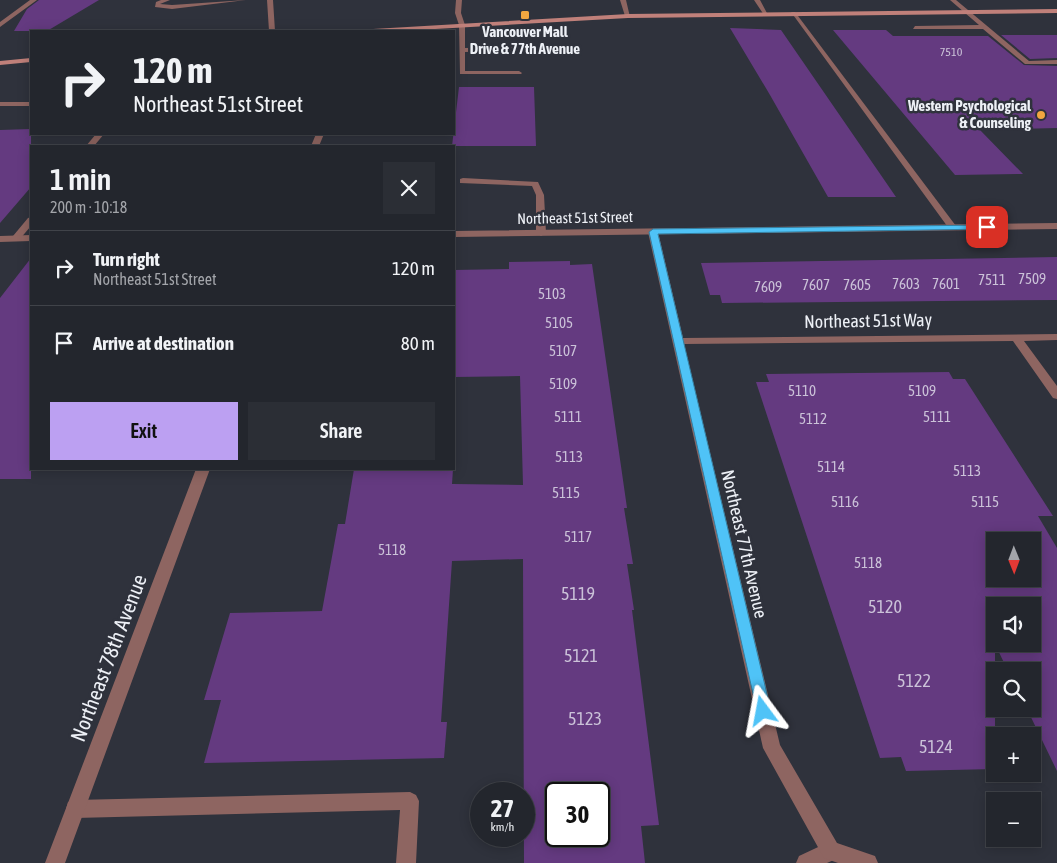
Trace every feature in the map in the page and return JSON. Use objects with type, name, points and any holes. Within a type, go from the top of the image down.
[{"type":"main road","points":[[399,30],[628,16],[1057,11]]},
{"type":"main road","points":[[0,63],[30,60]]},
{"type":"street","points":[[0,25],[34,0]]},
{"type":"street","points":[[167,0],[158,3],[157,6],[167,8],[204,2],[243,0]]},
{"type":"street","points":[[270,0],[272,30]]},
{"type":"street","points":[[459,0],[458,13],[462,25],[462,73],[519,73]]},
{"type":"street","points":[[622,0],[628,16]]},
{"type":"street","points":[[757,0],[766,14]]},
{"type":"street","points":[[952,0],[1027,62],[1057,62]]},
{"type":"street","points":[[793,14],[952,228]]},
{"type":"street","points":[[915,28],[986,27]]},
{"type":"street","points":[[463,50],[513,49]]},
{"type":"street","points":[[0,104],[30,104]]},
{"type":"street","points":[[91,145],[99,135]]},
{"type":"street","points":[[463,181],[535,184],[540,195],[541,233]]},
{"type":"street","points":[[16,238],[30,221]]},
{"type":"street","name":"Northeast 51st Street","points":[[455,234],[1057,226]]},
{"type":"street","name":"Northeast 77th Avenue","points":[[653,232],[772,748],[831,852]]},
{"type":"street","points":[[0,239],[30,238]]},
{"type":"street","points":[[1016,337],[1057,395]]},
{"type":"street","name":"Northeast 51st Way","points":[[679,341],[1057,337]]},
{"type":"street","name":"Northeast 78th Avenue","points":[[55,863],[203,470]]},
{"type":"street","points":[[75,809],[410,801],[406,863]]},
{"type":"street","points":[[806,863],[831,852],[868,863]]},
{"type":"building","points":[[39,0],[99,0],[49,30],[14,31],[27,9]]},
{"type":"building","points":[[730,28],[781,30],[896,197],[828,197]]},
{"type":"building","points":[[833,30],[886,30],[893,36],[988,36],[1024,65],[1057,66],[1057,128],[980,130],[1023,174],[955,175]]},
{"type":"building","points":[[1001,35],[1057,35],[1057,58],[1030,59]]},
{"type":"building","points":[[459,87],[534,87],[536,146],[455,146],[452,145],[453,135],[455,135]]},
{"type":"building","points":[[30,129],[31,145],[30,188],[0,223],[0,130]]},
{"type":"building","points":[[1057,257],[1057,300],[722,303],[720,295],[710,295],[701,263]]},
{"type":"building","points":[[30,259],[31,479],[0,479],[0,298]]},
{"type":"building","points":[[570,261],[570,265],[592,264],[627,508],[624,508],[633,564],[627,564],[659,825],[641,826],[645,863],[524,863],[524,847],[535,847],[535,782],[524,782],[523,559],[452,561],[441,722],[447,722],[444,758],[204,763],[221,700],[204,700],[230,613],[322,611],[338,524],[345,524],[354,470],[453,470],[452,484],[523,485],[520,376],[455,377],[455,270],[509,269],[509,262]]},
{"type":"building","points":[[949,372],[953,379],[965,379],[1053,516],[1038,516],[1057,548],[1057,771],[1041,738],[1041,727],[1036,727],[1031,717],[1041,717],[1041,662],[1004,662],[999,652],[1041,652],[1041,597],[986,597],[986,652],[995,652],[995,662],[986,662],[986,717],[995,717],[995,727],[986,727],[986,769],[906,771],[901,757],[880,758],[756,382],[769,382],[766,374]]},
{"type":"place","name":"Vancouver Mall Drive & 77th Avenue","points":[[525,15]]},
{"type":"place","name":"Western Psychological & Counseling","points":[[1041,115]]},
{"type":"route","points":[[763,711],[653,232],[987,227]]}]
